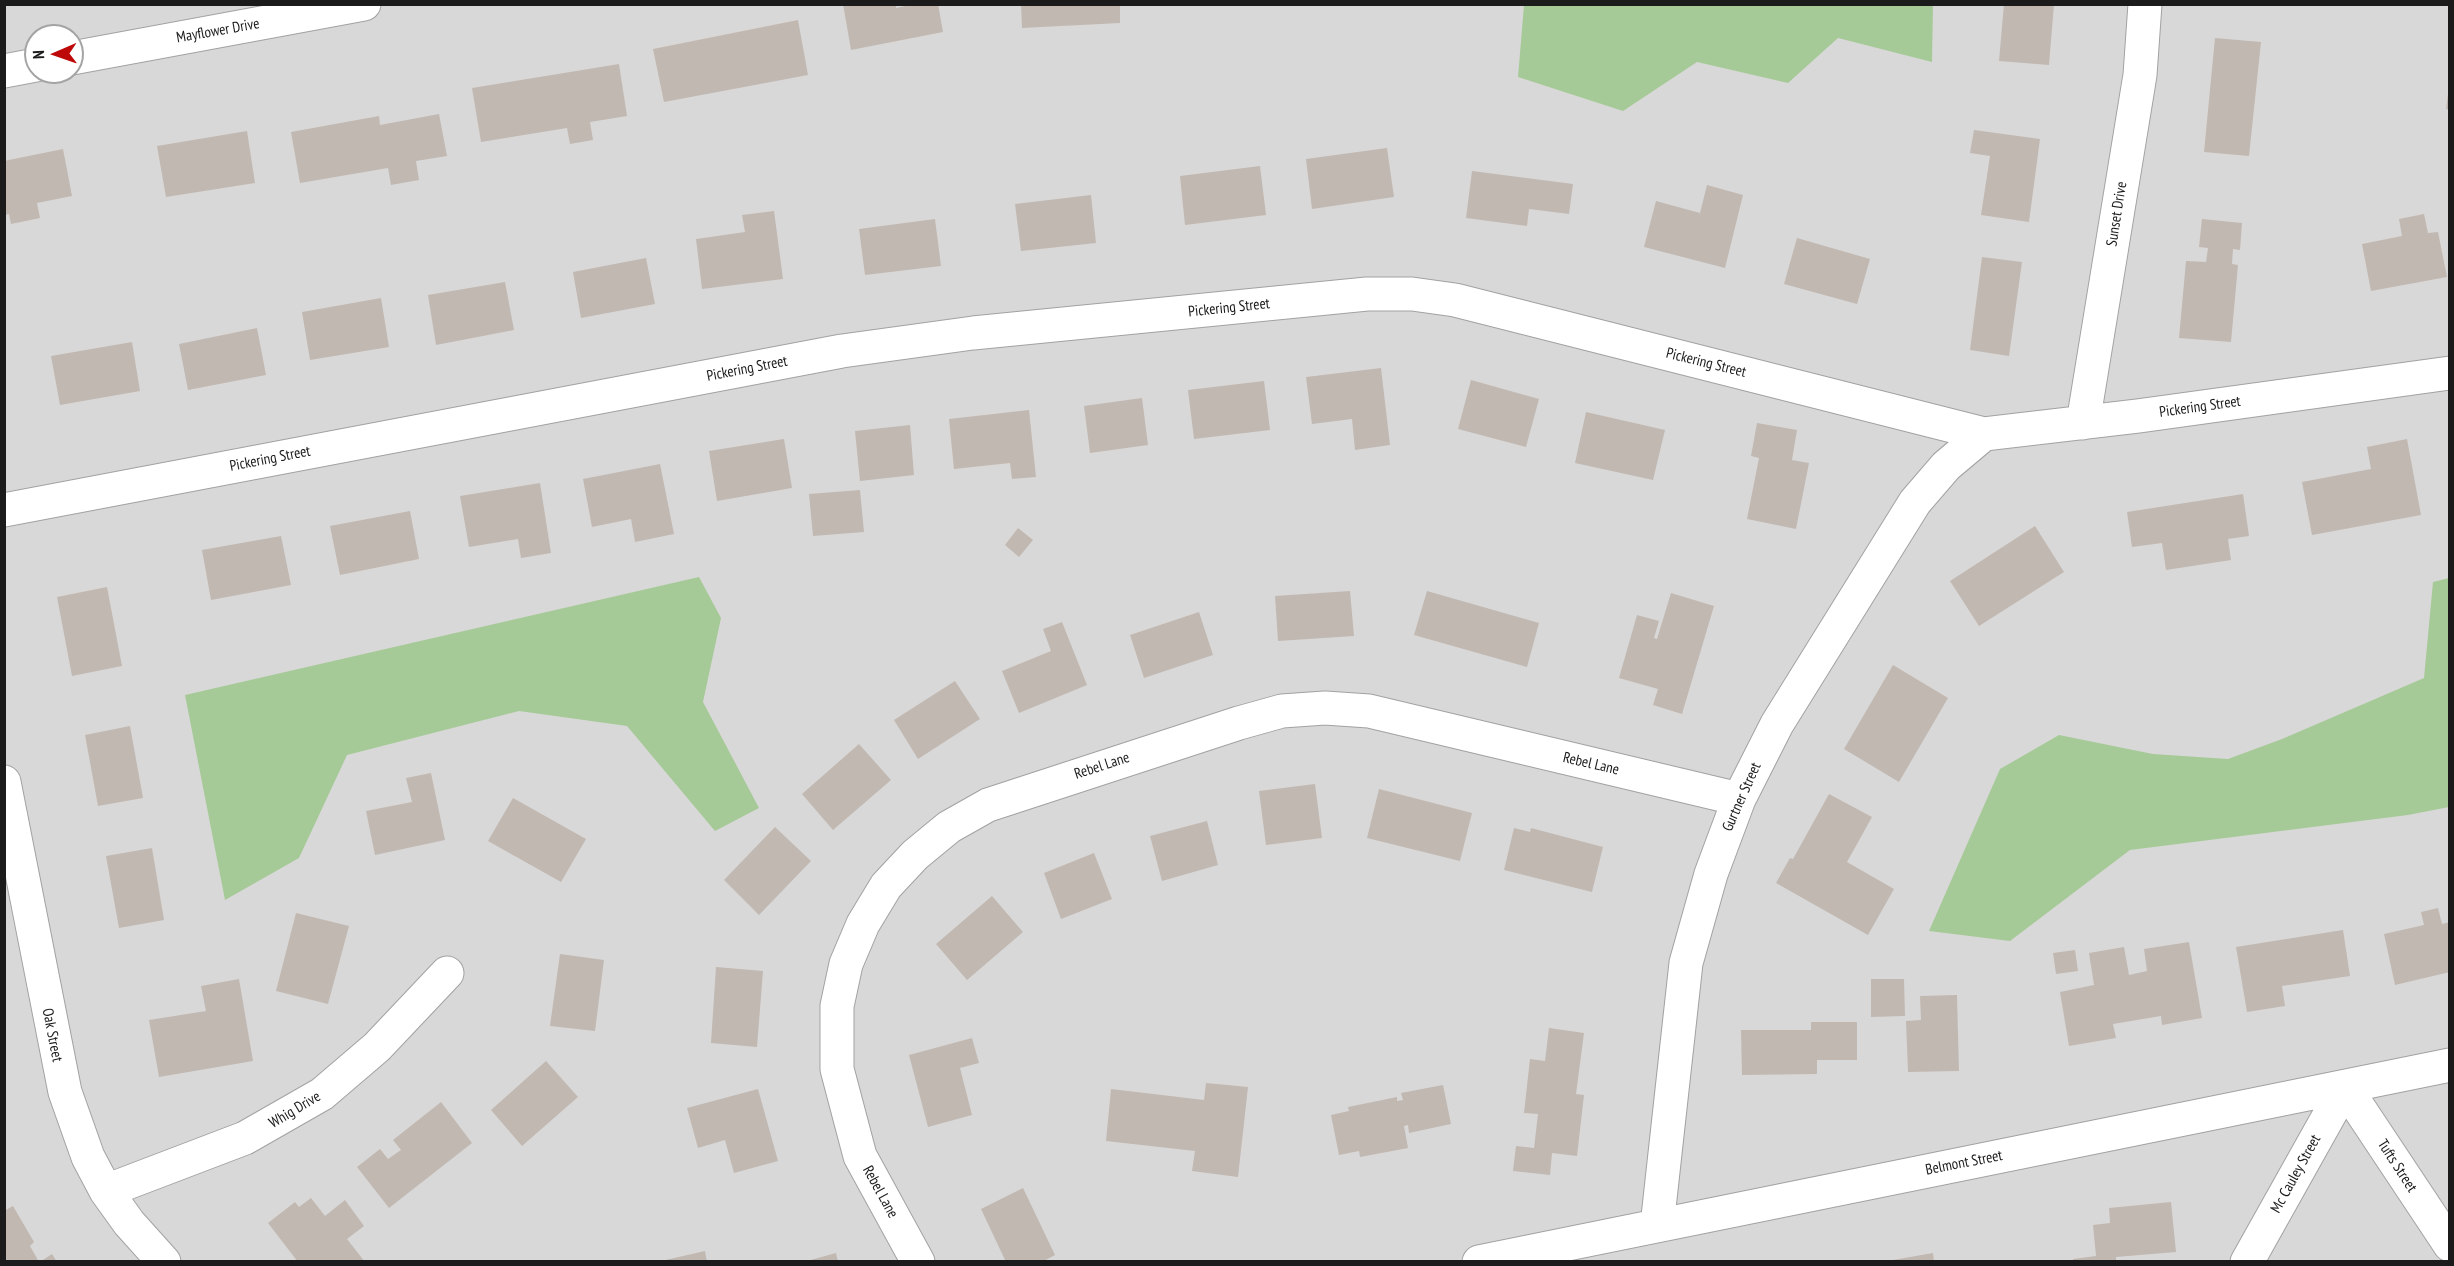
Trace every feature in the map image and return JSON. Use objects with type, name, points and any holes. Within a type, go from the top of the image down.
[{"type":"street","name":"Mayflower Drive","points":[[84,56],[364,4]]},
{"type":"street","name":"Sunset Drive","points":[[2083,423],[2140,75],[2145,4]]},
{"type":"street","points":[[4,71],[24,67]]},
{"type":"street","name":"Pickering Street","points":[[4,510],[842,351],[973,333],[1367,294],[1412,294],[1455,300],[1984,434],[2083,423],[2450,373]]},
{"type":"street","name":"Gurtner Street","points":[[1657,1226],[1686,963],[1711,874],[1739,799],[1777,724],[1915,502],[1946,466],[1984,434]]},
{"type":"street","name":"Rebel Lane","points":[[918,1262],[860,1156],[837,1069],[837,1006],[846,964],[863,924],[886,886],[915,855],[949,827],[988,805],[1182,741],[1282,711],[1325,708],[1369,711],[1739,799]]},
{"type":"street","name":"Oak Street","points":[[4,782],[65,1092],[88,1157],[106,1191],[129,1223],[164,1262]]},
{"type":"street","name":"Whig Drive","points":[[106,1191],[245,1138],[322,1094],[377,1047],[447,973]]},
{"type":"street","name":"Belmont Street","points":[[1479,1262],[2450,1065]]},
{"type":"street","name":"Tufts Street","points":[[2345,1087],[2450,1245]]},
{"type":"street","name":"Mc Cauley Street","points":[[2247,1262],[2345,1087]]},
{"type":"shaded area","points":[[5,5],[2449,5],[2449,1261],[5,1261]]},
{"type":"green space","points":[[1524,5],[1933,5],[1932,62],[1838,38],[1788,83],[1697,62],[1623,111],[1518,77]]},
{"type":"green space","points":[[699,577],[721,618],[703,702],[759,808],[715,831],[627,726],[519,711],[347,755],[299,858],[225,900],[185,695]]},
{"type":"green space","points":[[2449,578],[2449,807],[2408,815],[2130,850],[2010,941],[1929,931],[2000,769],[2059,735],[2153,754],[2228,759],[2282,739],[2424,678],[2433,582]]},
{"type":"building","points":[[843,4],[896,4],[896,8],[915,4],[938,4],[943,32],[851,50]]},
{"type":"building","points":[[1021,4],[1120,4],[1120,23],[1022,28]]},
{"type":"building","points":[[2004,4],[2054,4],[2049,65],[1999,61]]},
{"type":"building","points":[[798,20],[808,75],[664,102],[653,49]]},
{"type":"building","points":[[2215,38],[2261,42],[2249,156],[2204,152]]},
{"type":"building","points":[[619,64],[627,116],[590,122],[593,140],[570,144],[567,128],[481,142],[472,88]]},
{"type":"building","points":[[2448,94],[2450,94],[2450,110],[2446,109]]},
{"type":"building","points":[[439,114],[447,156],[416,161],[419,180],[391,185],[388,168],[300,183],[291,132],[379,116],[380,125]]},
{"type":"building","points":[[1974,130],[2040,139],[2029,222],[1981,215],[1990,156],[1970,153]]},
{"type":"building","points":[[247,131],[255,183],[166,197],[157,146]]},
{"type":"building","points":[[1387,148],[1394,197],[1312,209],[1306,159]]},
{"type":"building","points":[[63,149],[72,196],[37,203],[40,218],[11,224],[9,214],[4,215],[4,161]]},
{"type":"building","points":[[1260,166],[1266,215],[1185,225],[1180,176]]},
{"type":"building","points":[[1472,171],[1573,184],[1569,214],[1529,209],[1527,226],[1466,218]]},
{"type":"building","points":[[1707,185],[1743,195],[1725,268],[1644,247],[1656,201],[1700,213]]},
{"type":"building","points":[[1091,195],[1096,243],[1021,251],[1015,204]]},
{"type":"building","points":[[774,211],[783,279],[702,289],[696,239],[745,232],[742,215]]},
{"type":"building","points":[[2424,214],[2428,233],[2438,232],[2447,277],[2371,291],[2362,244],[2402,236],[2399,219]]},
{"type":"building","points":[[935,219],[941,266],[865,275],[859,229]]},
{"type":"building","points":[[2202,219],[2242,223],[2240,250],[2233,249],[2232,264],[2238,265],[2231,342],[2179,338],[2186,261],[2206,262],[2208,248],[2199,247]]},
{"type":"building","points":[[1797,238],[1870,259],[1857,304],[1784,284]]},
{"type":"building","points":[[1982,257],[2022,262],[2009,356],[1970,350]]},
{"type":"building","points":[[646,258],[655,304],[581,318],[573,272]]},
{"type":"building","points":[[505,282],[514,330],[436,345],[428,295]]},
{"type":"building","points":[[381,298],[389,347],[310,360],[302,312]]},
{"type":"building","points":[[257,328],[266,375],[188,390],[179,344]]},
{"type":"building","points":[[132,342],[140,391],[60,405],[51,356]]},
{"type":"building","points":[[1381,368],[1390,445],[1355,450],[1352,419],[1312,424],[1306,377]]},
{"type":"building","points":[[1471,380],[1539,399],[1526,447],[1458,429]]},
{"type":"building","points":[[1264,381],[1270,430],[1194,439],[1188,390]]},
{"type":"building","points":[[1142,398],[1148,445],[1090,453],[1084,406]]},
{"type":"building","points":[[1029,410],[1036,477],[1012,479],[1010,463],[954,469],[949,419]]},
{"type":"building","points":[[1586,412],[1665,430],[1653,480],[1575,463]]},
{"type":"building","points":[[1757,423],[1797,430],[1792,460],[1809,463],[1796,529],[1747,519],[1759,458],[1751,456]]},
{"type":"building","points":[[910,425],[914,475],[860,481],[855,431]]},
{"type":"building","points":[[784,439],[792,488],[717,501],[709,451]]},
{"type":"building","points":[[2407,439],[2421,515],[2312,535],[2302,482],[2371,469],[2367,447]]},
{"type":"building","points":[[660,464],[674,534],[635,542],[631,519],[592,527],[583,479]]},
{"type":"building","points":[[540,483],[551,553],[521,558],[518,539],[469,547],[460,496]]},
{"type":"building","points":[[860,490],[864,532],[813,536],[809,494]]},
{"type":"building","points":[[2243,494],[2249,536],[2228,539],[2231,560],[2166,570],[2162,543],[2132,547],[2127,512]]},
{"type":"building","points":[[410,511],[419,559],[340,575],[330,526]]},
{"type":"building","points":[[2035,526],[2064,572],[1979,626],[1950,581]]},
{"type":"building","points":[[1018,528],[1033,540],[1019,557],[1005,545]]},
{"type":"building","points":[[281,536],[291,585],[211,600],[202,550]]},
{"type":"building","points":[[107,587],[122,666],[72,676],[57,597]]},
{"type":"building","points":[[1350,591],[1354,636],[1278,641],[1275,596]]},
{"type":"building","points":[[1427,591],[1539,623],[1527,667],[1414,635]]},
{"type":"building","points":[[1671,593],[1714,606],[1682,714],[1653,705],[1658,689],[1619,678],[1637,615],[1659,621],[1654,638],[1657,639]]},
{"type":"building","points":[[1199,612],[1213,655],[1144,678],[1130,635]]},
{"type":"building","points":[[1062,622],[1087,685],[1019,713],[1002,671],[1051,651],[1043,629]]},
{"type":"building","points":[[1893,665],[1948,698],[1899,782],[1844,749]]},
{"type":"building","points":[[955,681],[980,719],[918,759],[894,720]]},
{"type":"building","points":[[130,726],[143,798],[98,806],[85,735]]},
{"type":"building","points":[[859,744],[891,780],[833,830],[802,794]]},
{"type":"building","points":[[431,773],[445,840],[375,855],[366,811],[412,802],[406,778]]},
{"type":"building","points":[[1315,784],[1322,838],[1266,845],[1259,791]]},
{"type":"building","points":[[1379,789],[1472,813],[1460,861],[1367,838]]},
{"type":"building","points":[[1829,794],[1872,817],[1847,862],[1894,889],[1868,935],[1776,883],[1790,858],[1793,859]]},
{"type":"building","points":[[513,798],[586,839],[561,882],[488,841]]},
{"type":"building","points":[[1207,821],[1218,865],[1162,881],[1150,836]]},
{"type":"building","points":[[775,827],[811,861],[759,915],[724,880]]},
{"type":"building","points":[[1514,828],[1530,832],[1531,828],[1603,847],[1592,892],[1504,870]]},
{"type":"building","points":[[152,848],[164,920],[119,928],[106,856]]},
{"type":"building","points":[[1094,853],[1112,899],[1061,919],[1044,873]]},
{"type":"building","points":[[992,896],[1023,932],[967,980],[936,944]]},
{"type":"building","points":[[2438,908],[2442,924],[2450,922],[2450,972],[2395,985],[2384,934],[2424,925],[2421,912]]},
{"type":"building","points":[[296,913],[349,926],[328,1004],[276,991]]},
{"type":"building","points":[[2343,930],[2350,976],[2282,986],[2285,1006],[2247,1012],[2236,947]]},
{"type":"building","points":[[2189,942],[2202,1018],[2162,1025],[2161,1016],[2113,1024],[2116,1038],[2069,1046],[2060,992],[2094,985],[2089,953],[2124,947],[2129,975],[2147,971],[2144,949]]},
{"type":"building","points":[[2075,950],[2078,971],[2056,974],[2053,953]]},
{"type":"building","points":[[560,954],[604,960],[595,1031],[550,1026]]},
{"type":"building","points":[[716,967],[763,971],[757,1047],[711,1043]]},
{"type":"building","points":[[239,979],[253,1061],[159,1077],[149,1020],[206,1011],[201,986]]},
{"type":"building","points":[[1871,979],[1904,979],[1905,1016],[1871,1017]]},
{"type":"building","points":[[1957,995],[1959,1071],[1908,1072],[1906,1021],[1921,1020],[1920,996]]},
{"type":"building","points":[[1811,1022],[1857,1022],[1857,1060],[1817,1060],[1817,1074],[1742,1075],[1741,1030],[1811,1030]]},
{"type":"building","points":[[1549,1028],[1584,1033],[1576,1094],[1584,1095],[1577,1156],[1552,1153],[1550,1175],[1513,1171],[1516,1146],[1534,1148],[1538,1114],[1524,1113],[1530,1059],[1545,1061]]},
{"type":"building","points":[[972,1038],[979,1063],[960,1068],[972,1115],[928,1127],[909,1055]]},
{"type":"building","points":[[546,1061],[578,1097],[522,1146],[491,1110]]},
{"type":"building","points":[[1206,1083],[1248,1087],[1238,1177],[1192,1171],[1195,1151],[1106,1141],[1111,1089],[1204,1100]]},
{"type":"building","points":[[1443,1085],[1451,1124],[1409,1133],[1408,1125],[1404,1126],[1408,1148],[1360,1157],[1359,1151],[1339,1155],[1331,1115],[1349,1111],[1348,1107],[1397,1097],[1397,1101],[1403,1100],[1401,1093]]},
{"type":"building","points":[[758,1089],[778,1161],[734,1173],[725,1140],[698,1148],[687,1108]]},
{"type":"building","points":[[441,1102],[472,1143],[389,1208],[357,1167],[380,1149],[388,1159],[401,1150],[393,1140]]},
{"type":"building","points":[[1023,1188],[1055,1255],[1042,1262],[1006,1262],[981,1209]]},
{"type":"building","points":[[311,1198],[325,1216],[345,1200],[364,1226],[347,1239],[365,1262],[298,1262],[268,1223],[295,1202],[299,1207]]},
{"type":"building","points":[[2171,1202],[2176,1252],[2116,1257],[2116,1262],[2073,1262],[2073,1259],[2096,1256],[2093,1225],[2110,1223],[2109,1208]]},
{"type":"building","points":[[13,1206],[34,1242],[30,1246],[39,1262],[4,1262],[4,1211]]},
{"type":"building","points":[[705,1251],[707,1262],[661,1262],[661,1261]]},
{"type":"building","points":[[836,1253],[838,1262],[807,1262],[807,1261]]},
{"type":"building","points":[[1933,1253],[1934,1262],[1894,1262],[1893,1260]]},
{"type":"building","points":[[52,1254],[57,1262],[40,1262]]}]
